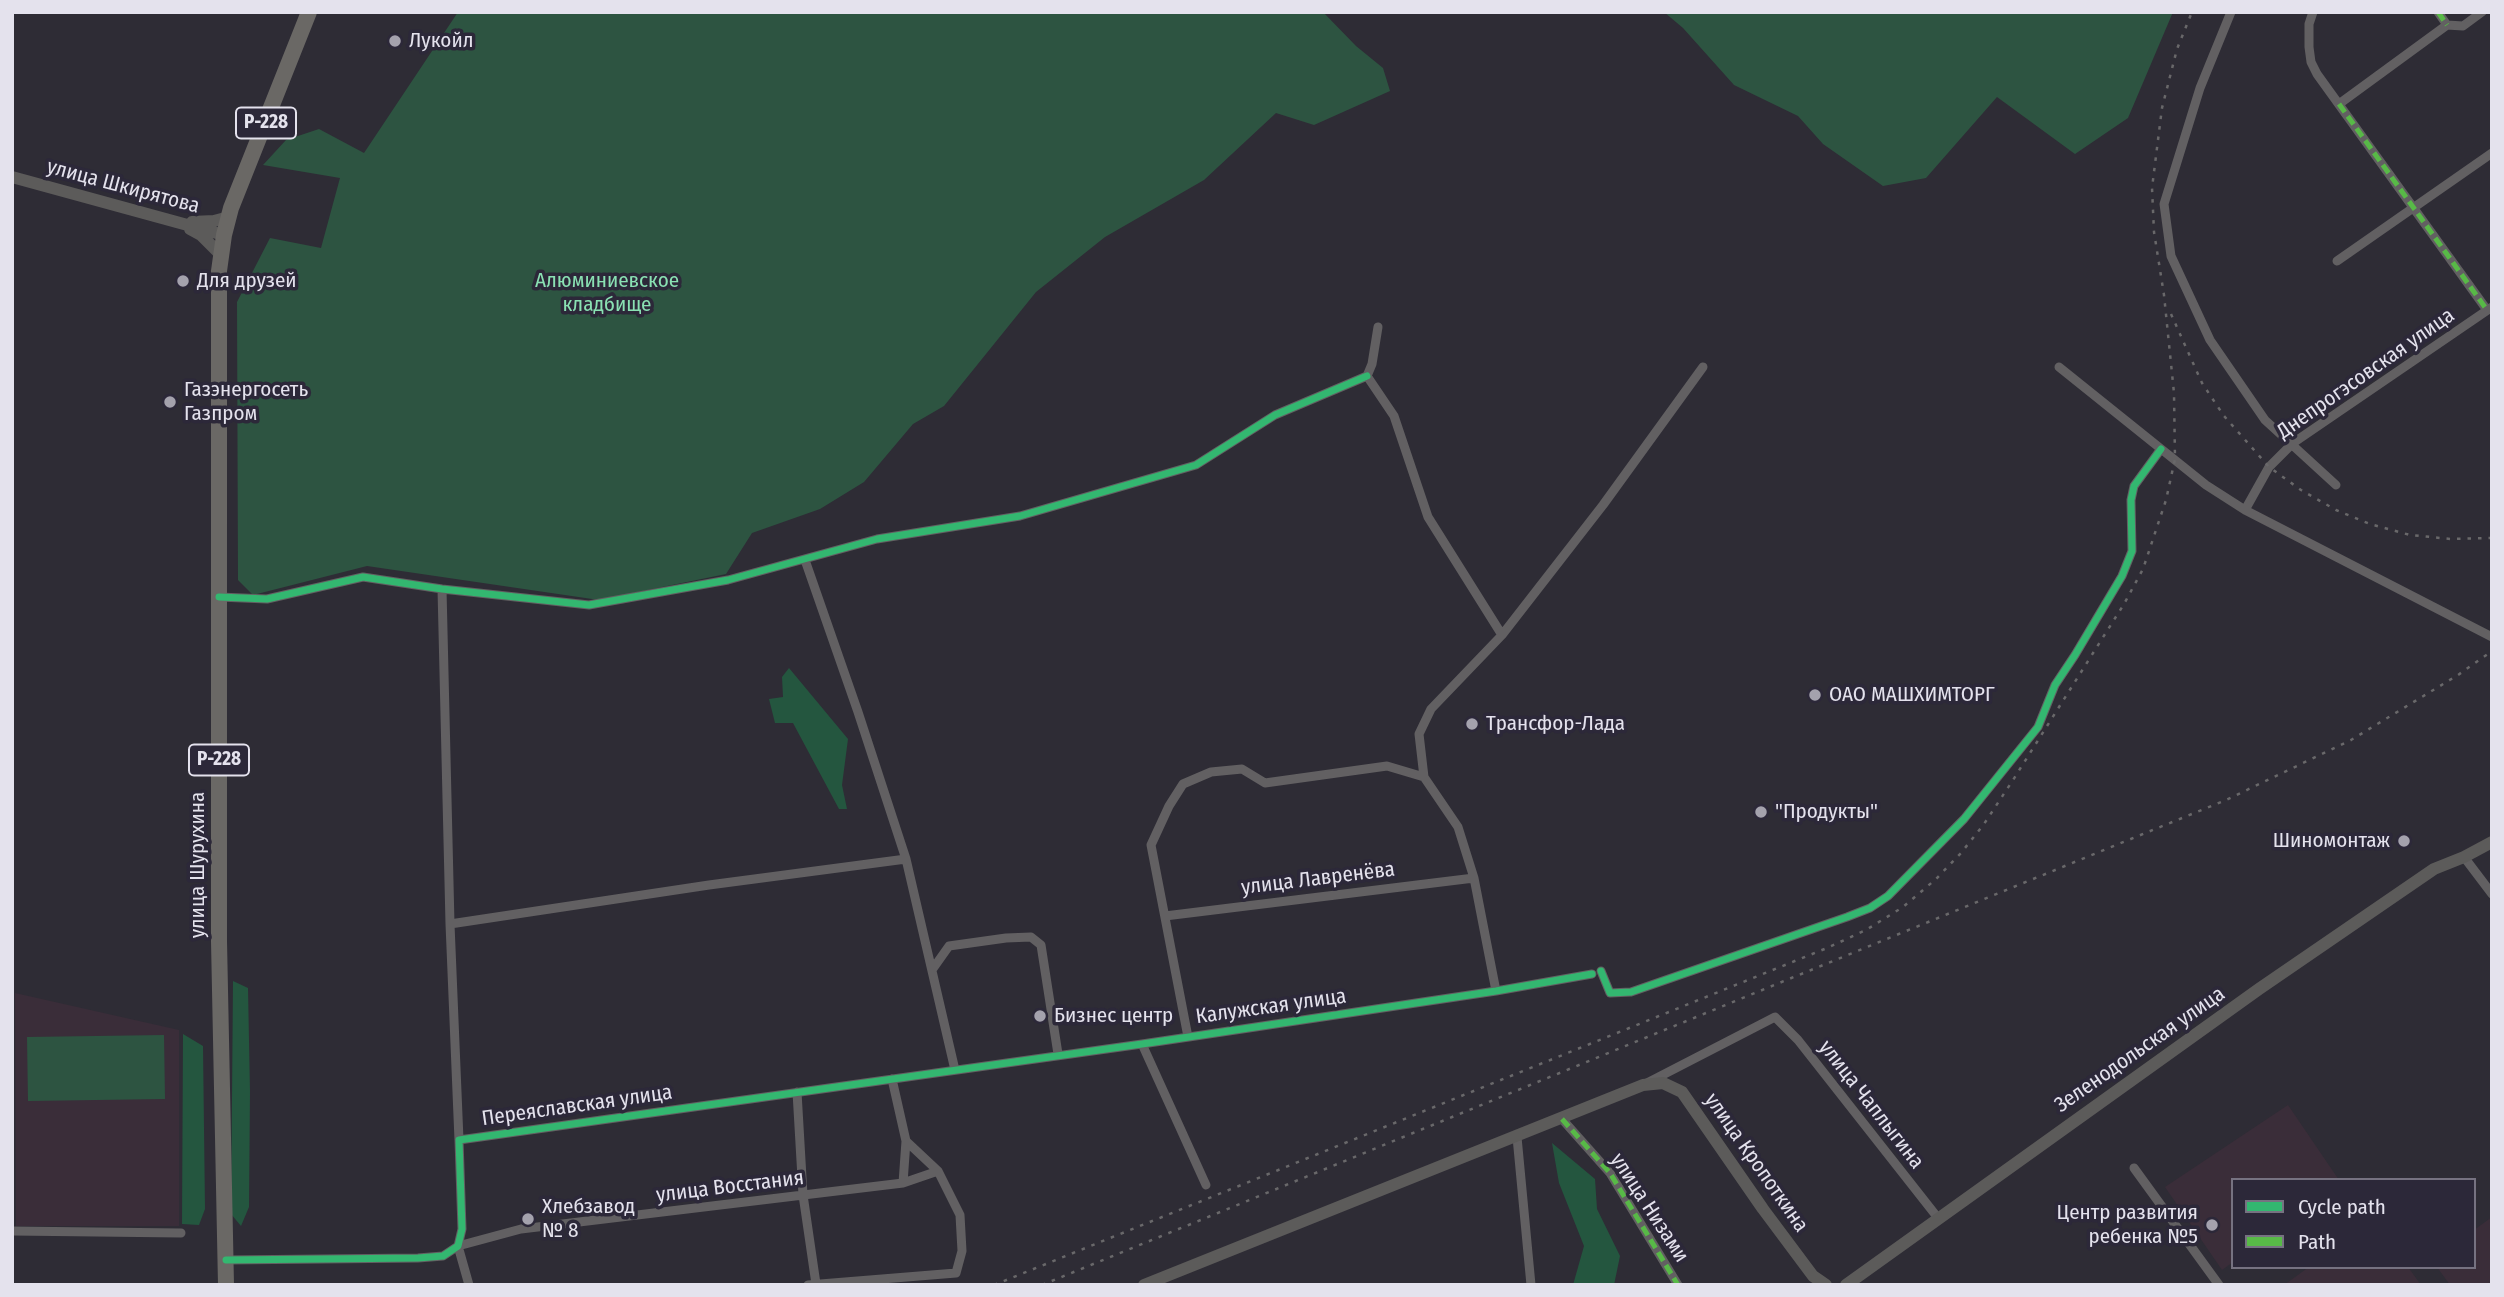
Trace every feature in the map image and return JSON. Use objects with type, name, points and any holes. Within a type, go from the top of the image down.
[{"type":"highway","name":"Р-228","points":[[224,235],[309,12]]},
{"type":"highway","name":"улица Шурухина","points":[[224,235],[218,314],[219,942],[226,1285]]},
{"type":"street","points":[[2231,12],[2200,88],[2164,204],[2171,256],[2210,340],[2265,420],[2336,485]]},
{"type":"street","points":[[2312,12],[2309,24],[2311,62],[2317,74],[2413,210],[2489,309]]},
{"type":"street","points":[[2438,12],[2447,25]]},
{"type":"street","points":[[2339,104],[2447,25],[2463,26],[2482,12]]},
{"type":"street","points":[[2337,261],[2492,153]]},
{"type":"street","name":"улица Шкирятова","points":[[12,177],[224,235]]},
{"type":"street","points":[[175,221],[201,222],[229,217]]},
{"type":"street","points":[[175,221],[201,235],[221,255]]},
{"type":"street","name":"Днепрогэсовская улица","points":[[2245,510],[2269,467],[2293,443],[2489,309]]},
{"type":"street","points":[[219,597],[267,599],[363,577],[442,589],[589,605],[728,580],[877,539],[1020,516],[1196,465],[1275,415],[1367,376],[1372,364],[1378,327]]},
{"type":"street","points":[[1496,991],[1474,878],[1458,827],[1424,777],[1419,734],[1431,709],[1502,635],[1603,505],[1703,367]]},
{"type":"street","points":[[2059,367],[2206,485],[2245,510],[2492,637]]},
{"type":"street","points":[[1367,376],[1394,416],[1428,517],[1502,635]]},
{"type":"street","name":"Калужская улица","points":[[955,1070],[1496,991],[1596,972],[1610,993],[1631,992],[1870,908],[1888,896],[1951,834],[2038,727],[2055,685],[2122,576],[2132,551],[2131,500],[2134,486],[2161,449]]},
{"type":"street","points":[[805,560],[906,859],[955,1070]]},
{"type":"street","points":[[442,589],[450,924],[460,1140]]},
{"type":"street","points":[[1188,1037],[1151,845],[1169,806],[1183,784],[1211,772],[1242,769],[1265,783],[1387,766],[1424,777]]},
{"type":"street","name":"Зеленодольская улица","points":[[1846,1285],[2249,996],[2423,876],[2492,842]]},
{"type":"street","points":[[2464,857],[2492,894]]},
{"type":"street","points":[[450,924],[906,859]]},
{"type":"street","name":"улица Лавренёва","points":[[1165,916],[1474,878]]},
{"type":"street","points":[[932,970],[949,946],[1006,937],[1031,937],[1041,945],[1058,1055]]},
{"type":"street","name":"улица Чаплыгина","points":[[1643,1085],[1774,1017],[1798,1040],[1938,1217]]},
{"type":"street","points":[[1142,1044],[1206,1185]]},
{"type":"street","name":"Переяславская улица","points":[[458,1247],[462,1229],[460,1140],[955,1070]]},
{"type":"street","points":[[892,1079],[906,1141],[903,1183]]},
{"type":"street","name":"улица Кропоткина","points":[[1643,1085],[1663,1083],[1682,1092],[1763,1209],[1813,1276],[1826,1285]]},
{"type":"street","points":[[1144,1285],[1164,1280],[1643,1085]]},
{"type":"street","points":[[797,1092],[812,1284],[956,1273],[962,1251],[960,1215],[938,1171],[906,1141]]},
{"type":"street","name":"улица Низами","points":[[1562,1119],[1609,1173],[1678,1285]]},
{"type":"street","points":[[1517,1136],[1531,1285]]},
{"type":"street","points":[[2134,1168],[2219,1285]]},
{"type":"street","name":"улица Восстания","points":[[458,1247],[521,1229],[903,1183],[938,1171]]},
{"type":"street","points":[[12,1231],[181,1233]]},
{"type":"street","points":[[226,1260],[418,1258],[443,1256],[458,1247],[469,1285]]},
{"type":"shaded area","points":[[15,993],[179,1030],[179,1226],[16,1226]]},
{"type":"shaded area","name":"Центр развития ребенка №5","points":[[2288,1105],[2338,1178],[2231,1178],[2231,1263],[2222,1270],[2165,1187]]},
{"type":"shaded area","points":[[2492,1217],[2492,1285],[2450,1285],[2438,1269],[2476,1269],[2476,1229]]},
{"type":"shaded area","points":[[2306,1269],[2409,1269],[2421,1285],[2284,1285]]},
{"type":"green space","name":"Алюминиевское кладбище","points":[[458,12],[1323,12],[1356,46],[1383,68],[1390,91],[1314,125],[1276,113],[1204,180],[1105,237],[1036,292],[944,406],[913,424],[864,482],[820,509],[752,533],[726,574],[599,600],[367,566],[253,595],[238,580],[237,302],[270,238],[321,248],[340,178],[263,165],[286,140],[319,129],[364,153]]},
{"type":"green space","points":[[1664,12],[2173,12],[2128,118],[2075,154],[1997,97],[1926,178],[1883,186],[1823,144],[1798,116],[1734,85],[1683,28]]},
{"type":"green space","points":[[789,668],[848,739],[842,785],[847,809],[839,809],[793,723],[775,723],[769,699],[783,697],[782,677]]},
{"type":"green space","points":[[233,981],[248,988],[249,1207],[241,1226],[231,1214]]},
{"type":"green space","points":[[183,1034],[203,1046],[205,1209],[199,1225],[182,1224]]},
{"type":"green space","points":[[164,1035],[165,1099],[28,1101],[27,1037]]},
{"type":"green space","points":[[1552,1143],[1595,1179],[1597,1209],[1620,1256],[1614,1285],[1573,1285],[1584,1246],[1559,1183]]},
{"type":"railway","points":[[994,1285],[1827,948],[1866,930],[1903,907],[1961,853],[2013,780],[2124,604],[2143,569],[2166,500],[2175,459],[2174,393],[2164,295],[2154,232],[2152,188],[2162,108],[2177,49],[2192,12]]},
{"type":"railway","points":[[2171,314],[2202,383],[2224,416],[2269,467],[2301,490],[2336,510],[2370,524],[2410,535],[2451,539],[2492,538]]},
{"type":"railway","points":[[1042,1285],[2226,800],[2351,740],[2458,675],[2492,651]]},
{"type":"marked path","points":[[2438,12],[2447,25]]},
{"type":"marked path","points":[[2339,104],[2487,310]]},
{"type":"marked path","points":[[1562,1119],[1610,1173],[1678,1285]]},
{"type":"cycle path","points":[[219,597],[267,599],[363,577],[442,589],[589,605],[728,580],[877,539],[1020,516],[1196,465],[1275,415],[1367,376]]},
{"type":"cycle path","points":[[1601,971],[1610,993],[1631,992],[1847,917],[1870,908],[1888,896],[1964,819],[2038,727],[2055,685],[2122,576],[2132,551],[2131,500],[2134,486],[2161,449]]},
{"type":"cycle path","points":[[226,1260],[443,1256],[458,1246],[462,1229],[459,1140],[1142,1044],[1592,974]]},
{"type":"place","name":"Лукойл","points":[[395,41]]},
{"type":"place","name":"Для друзей","points":[[183,281]]},
{"type":"place","name":"Газэнергосеть Газпром","points":[[170,402]]},
{"type":"place","name":"ОАО МАШХИМТОРГ","points":[[1815,695]]},
{"type":"place","name":"Трансфор-Лада","points":[[1472,724]]},
{"type":"place","name":"\"Продукты\"","points":[[1761,812]]},
{"type":"place","name":"Шиномонтаж","points":[[2404,841]]},
{"type":"place","name":"Бизнес центр","points":[[1040,1016]]},
{"type":"place","name":"Хлебзавод № 8","points":[[528,1219]]},
{"type":"place","name":"Центр развития ребенка №5","points":[[2212,1225]]}]
